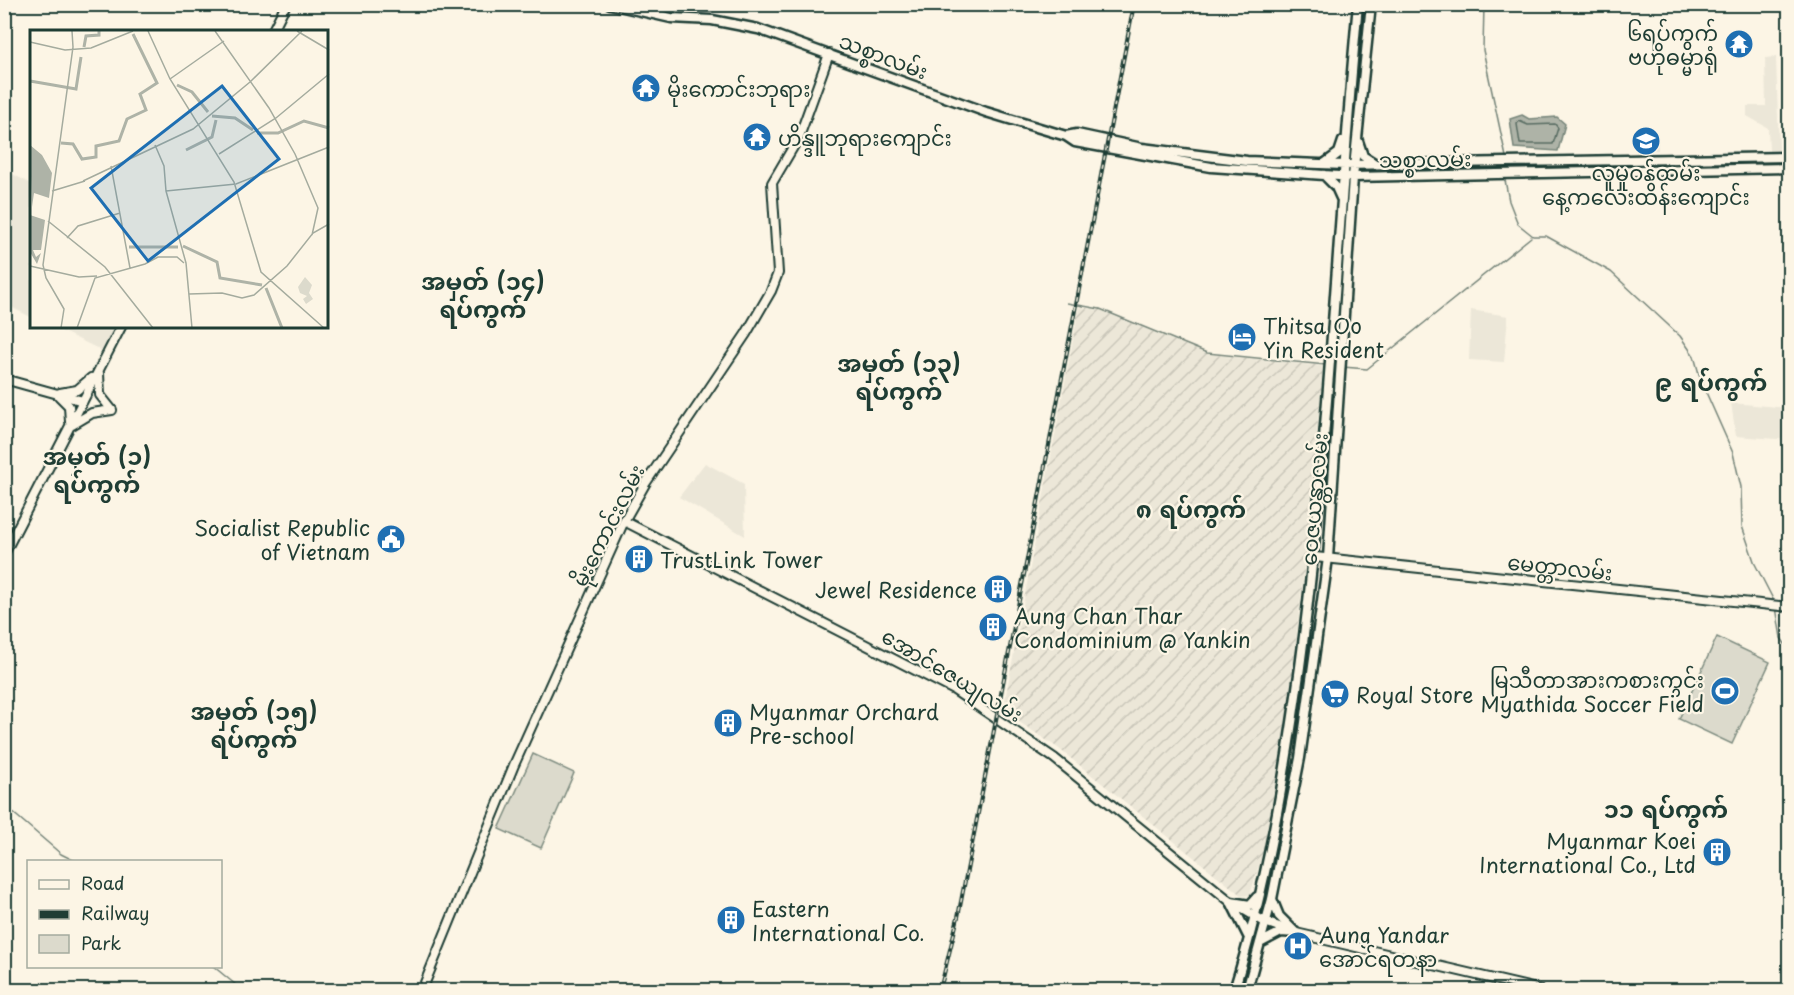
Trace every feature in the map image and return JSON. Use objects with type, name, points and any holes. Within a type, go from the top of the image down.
[{"type":"main road","points":[[273,30],[286,4]]},
{"type":"main road","name":"သစ္စာလမ်း","points":[[610,4],[671,18],[712,20],[758,29],[993,114],[1066,136],[1086,145],[1196,164],[1257,172],[1374,178],[1790,168]]},
{"type":"main road","name":"ဝေဇယန္တာလမ်း","points":[[1349,165],[1346,129],[1358,4]]},
{"type":"main road","name":"ဝေဇယန္တာလမ်း","points":[[1234,990],[1249,939],[1288,755],[1315,557],[1341,207],[1357,128],[1371,4]]},
{"type":"main road","name":"မိုးကောင်းလမ်း","points":[[422,990],[514,765],[624,521],[645,484],[746,334],[771,291],[778,273],[772,183],[799,137],[829,54]]},
{"type":"main road","points":[[1357,128],[1359,149],[1363,156],[1377,165]]},
{"type":"main road","points":[[1324,164],[1339,153],[1346,129]]},
{"type":"main road","name":"သစ္စာလမ်း","points":[[1066,136],[1077,134],[1195,155],[1349,165],[1790,157]]},
{"type":"main road","points":[[1324,175],[1336,187],[1341,207]]},
{"type":"main road","name":"ဝေဇယန္တာလမ်း","points":[[1247,990],[1272,898],[1300,758],[1328,558],[1351,207],[1348,177]]},
{"type":"main road","points":[[1351,207],[1360,184],[1374,178]]},
{"type":"main road","points":[[1333,321],[1344,323]]},
{"type":"main road","points":[[4,554],[120,328]]},
{"type":"main road","points":[[55,394],[77,390],[100,369]]},
{"type":"main road","points":[[70,425],[92,413],[112,410],[100,395],[100,369]]},
{"type":"main road","points":[[4,380],[83,400]]},
{"type":"main road","points":[[55,394],[69,406],[70,425]]},
{"type":"main road","name":"အောင်ဇေယျလမ်း","points":[[624,521],[954,690],[1054,758],[1231,902],[1254,917],[1296,933],[1542,990]]},
{"type":"main road","name":"မေတ္တာလမ်း","points":[[1315,557],[1790,608]]},
{"type":"main road","points":[[1288,755],[1300,758]]},
{"type":"main road","points":[[1231,902],[1250,905],[1260,891]]},
{"type":"main road","points":[[1272,898],[1279,916],[1296,933]]},
{"type":"main road","points":[[1231,902],[1242,920],[1249,939]]},
{"type":"main road","points":[[1260,943],[1281,932],[1296,933]]},
{"type":"shaded area","points":[[1776,57],[1779,151],[1769,151],[1768,128],[1747,116],[1747,106],[1766,106],[1765,58]]},
{"type":"shaded area","name":"လူမှုဝန်ထမ်း နေ့ကလေးထိန်းကျောင်း","points":[[1657,132],[1658,150],[1635,150],[1634,133]]},
{"type":"shaded area","points":[[5,170],[30,183],[30,316],[5,304]]},
{"type":"shaded area","points":[[1079,307],[1100,310],[1207,354],[1323,366],[1311,508],[1289,705],[1264,849],[1250,895],[1242,896],[1058,748],[1003,711]]},
{"type":"shaded area","points":[[1471,310],[1508,316],[1504,362],[1469,360]]},
{"type":"shaded area","points":[[55,328],[114,328],[103,351]]},
{"type":"shaded area","points":[[1731,403],[1789,408],[1789,440],[1736,436]]},
{"type":"shaded area","points":[[705,463],[744,484],[745,536],[679,497]]},
{"type":"green space","name":"မြသီတာအားကစားကွင်း Myathida Soccer Field","points":[[1717,637],[1770,662],[1732,744],[1679,719]]},
{"type":"green space","points":[[533,754],[574,773],[541,848],[499,829]]},
{"type":"water","points":[[1522,115],[1529,119],[1557,117],[1565,124],[1558,151],[1514,148],[1510,119]]},
{"type":"waterway","points":[[1484,4],[1483,50],[1506,157]]},
{"type":"waterway","points":[[1505,180],[1509,201],[1518,224],[1533,236],[1546,236],[1611,272],[1680,336],[1694,356],[1701,381],[1733,453],[1741,487],[1742,526],[1755,564],[1775,603]]},
{"type":"waterway","points":[[1343,367],[1367,369],[1531,237]]},
{"type":"waterway","points":[[1067,303],[1100,309],[1207,353],[1326,365]]},
{"type":"waterway","points":[[1776,607],[1781,638],[1790,651]]},
{"type":"waterway","points":[[4,805],[61,854],[73,860]]},
{"type":"waterway","points":[[215,968],[242,990]]},
{"type":"railway","points":[[940,990],[958,917],[1134,4]]},
{"type":"place","name":"၆ရပ်ကွက် ဗဟိုဓမ္မာရုံ","points":[[1739,44]]},
{"type":"place","name":"မိုးကောင်းဘုရား","points":[[646,88]]},
{"type":"place","name":"ဟိန္ဒူဘုရားကျောင်း","points":[[757,137]]},
{"type":"place","name":"လူမှုဝန်ထမ်း နေ့ကလေးထိန်းကျောင်း","points":[[1646,141]]},
{"type":"place","name":"Thitsa Oo Yin Resident","points":[[1242,337]]},
{"type":"place","name":"Socialist Republic of Vietnam","points":[[391,539]]},
{"type":"place","name":"TrustLink Tower","points":[[639,559]]},
{"type":"place","name":"Jewel Residence","points":[[998,589]]},
{"type":"place","name":"Aung Chan Thar Condominium @ Yankin","points":[[993,627]]},
{"type":"place","name":"မြသီတာအားကစားကွင်း Myathida Soccer Field","points":[[1725,691]]},
{"type":"place","name":"Royal Store","points":[[1335,694]]},
{"type":"place","name":"Myanmar Orchard Pre-school","points":[[728,723]]},
{"type":"place","name":"Myanmar Koei International Co., Ltd","points":[[1717,852]]},
{"type":"place","name":"Eastern International Co.","points":[[731,920]]},
{"type":"place","name":"Aung Yandar အောင်ရတနာ","points":[[1298,946]]},
{"type":"district","name":"အမှတ် (၁၄) ရပ်ကွက်","points":[[483,294]]},
{"type":"district","name":"အမှတ် (၁၃) ရပ်ကွက်","points":[[899,376]]},
{"type":"district","name":"၉ ရပ်ကွက်","points":[[1711,381]]},
{"type":"district","name":"အမှတ် (၁) ရပ်ကွက်","points":[[97,469]]},
{"type":"district","name":"၈ ရပ်ကွက်","points":[[1191,508]]},
{"type":"district","name":"အမှတ် (၁၅) ရပ်ကွက်","points":[[254,724]]},
{"type":"district","name":"၁၁ ရပ်ကွက်","points":[[1666,808]]}]
